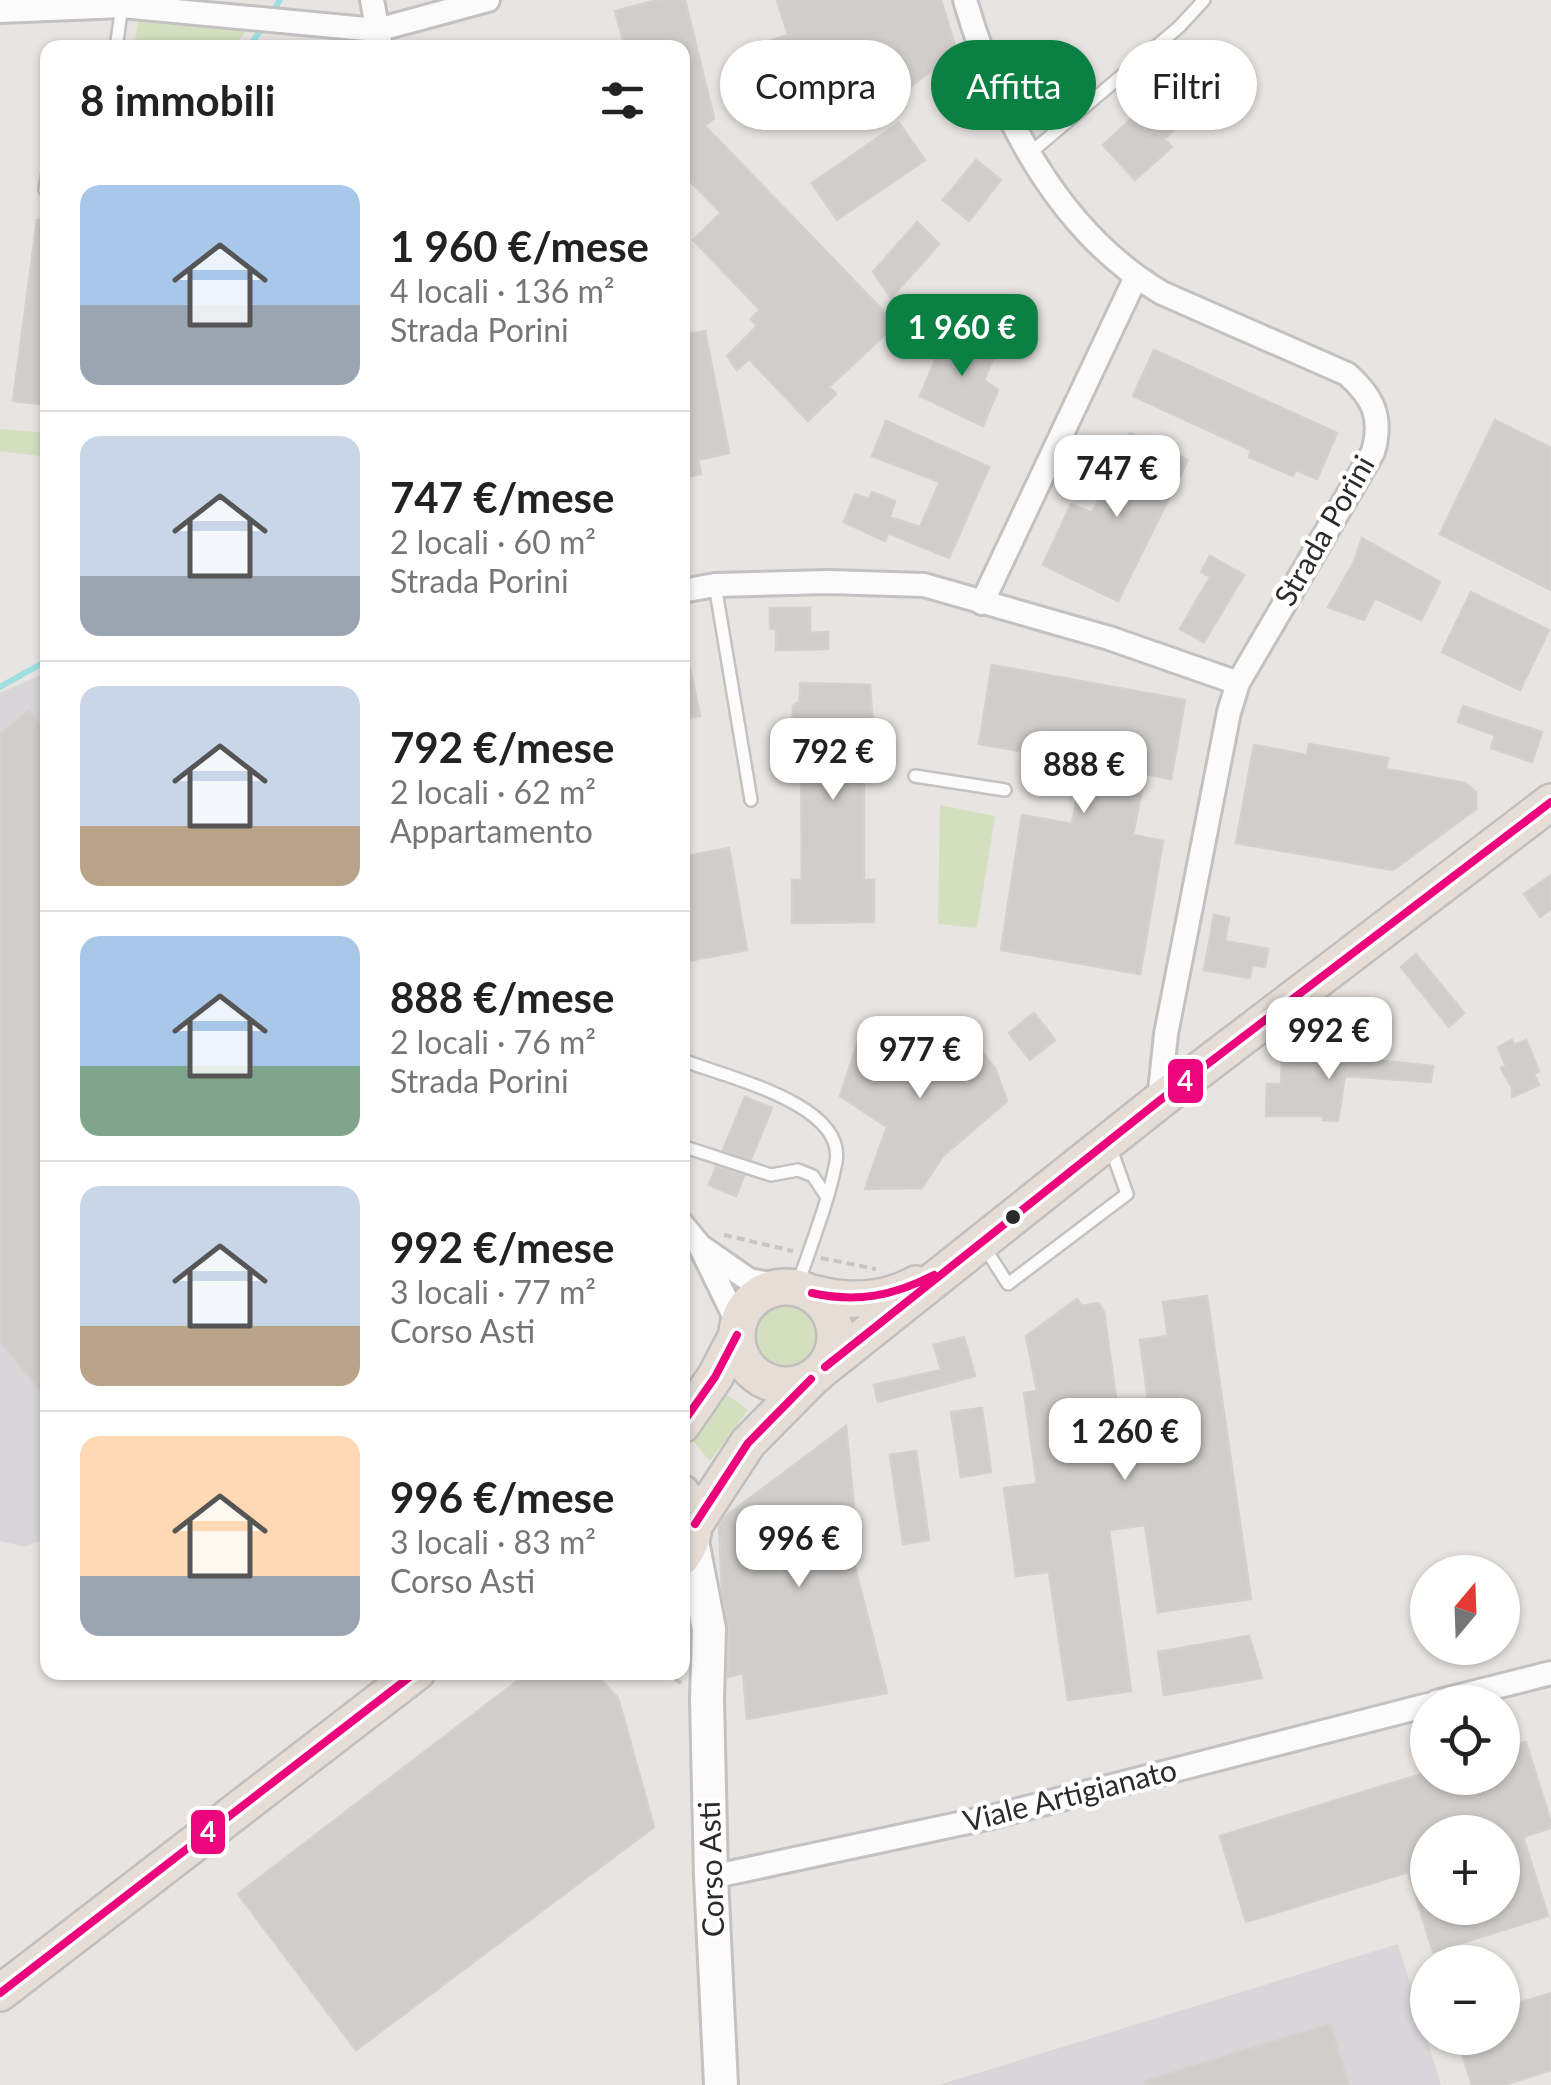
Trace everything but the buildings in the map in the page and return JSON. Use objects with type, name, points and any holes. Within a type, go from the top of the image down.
[{"type":"main road","name":"Corso Asti","points":[[690,1526],[748,1443],[818,1373],[1159,1101],[1551,802]]},
{"type":"main road","name":"Corso Asti","points":[[796,1289],[840,1301],[882,1298],[948,1267]]},
{"type":"main road","points":[[690,1413],[715,1377],[737,1330],[753,1299],[796,1289],[833,1319],[833,1352],[818,1373],[797,1384],[768,1382],[745,1363],[737,1330]]},
{"type":"main road","points":[[0,1993],[408,1680]]},
{"type":"street","points":[[372,0],[379,39]]},
{"type":"street","points":[[0,11],[122,6],[286,21],[379,39],[488,0]]},
{"type":"street","name":"Strada Porini","points":[[966,0],[984,65],[1028,154],[1086,228],[1136,277],[1162,293],[1347,374],[1364,389],[1376,408],[1378,432],[1373,452],[1238,683],[1166,1034],[1159,1101]]},
{"type":"street","points":[[982,603],[1136,277]]},
{"type":"street","points":[[690,591],[715,586],[897,582],[1109,638],[1238,683]]},
{"type":"street","points":[[690,1234],[700,1246],[737,1330]]},
{"type":"street","points":[[700,1246],[749,1280],[796,1289]]},
{"type":"street","name":"Corso Asti","points":[[690,1539],[709,1629],[711,1877],[722,2085]]},
{"type":"street","name":"Corso Asti","points":[[690,1621],[707,1654]]},
{"type":"street","points":[[1503,1685],[1551,1673]]},
{"type":"street","name":"Viale Artigianato","points":[[711,1877],[991,1817],[1410,1710]]},
{"type":"lane","points":[[1028,154],[1179,27],[1204,0]]},
{"type":"lane","points":[[117,40],[122,6]]},
{"type":"lane","points":[[715,586],[751,800]]},
{"type":"lane","points":[[915,776],[1005,790]]},
{"type":"lane","points":[[690,1063],[806,1108],[829,1127],[837,1160],[796,1289]]},
{"type":"lane","points":[[981,1242],[1008,1284],[1127,1194],[1108,1142]]},
{"type":"lane","points":[[690,1149],[771,1175],[798,1170],[813,1176],[826,1196]]},
{"type":"shaded area","points":[[40,675],[40,1540],[25,1547],[0,1541],[0,693]]},
{"type":"shaded area","points":[[1398,1944],[1410,1983],[1410,2055],[1432,2055],[1441,2085],[939,2085]]},
{"type":"green space","points":[[138,22],[246,31],[239,40],[135,40]]},
{"type":"green space","points":[[0,429],[40,432],[40,456],[0,451]]},
{"type":"green space","points":[[940,805],[995,816],[977,928],[938,924]]},
{"type":"green space","points":[[787,1303],[809,1312],[818,1334],[809,1356],[787,1365],[765,1356],[756,1334],[765,1312]]},
{"type":"green space","points":[[726,1394],[748,1410],[710,1461],[692,1440]]},
{"type":"waterway","points":[[271,14],[280,0]]},
{"type":"waterway","points":[[254,40],[265,24]]},
{"type":"waterway","points":[[0,687],[40,664]]},
{"type":"transit line","name":"4","points":[[825,1367],[1159,1101],[1551,802]]},
{"type":"transit line","name":"4","points":[[812,1293],[874,1296],[934,1275]]},
{"type":"transit line","name":"4","points":[[690,1413],[737,1335]]},
{"type":"transit line","name":"4","points":[[695,1524],[748,1443],[811,1379]]},
{"type":"transit line","name":"4","points":[[0,1993],[406,1680]]}]
